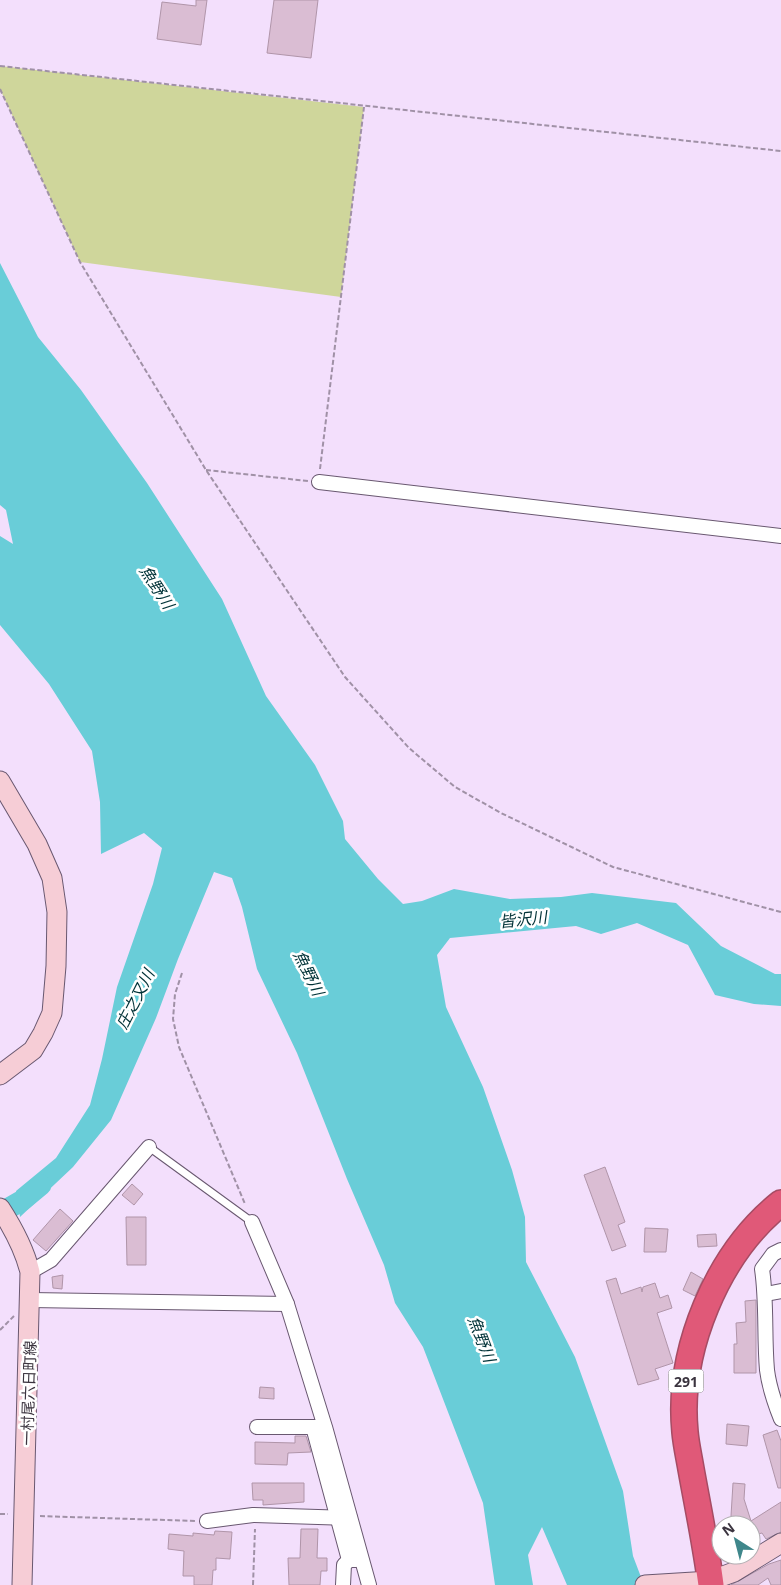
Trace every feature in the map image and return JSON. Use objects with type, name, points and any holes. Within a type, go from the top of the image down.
[{"type":"highway","name":"291","points":[[711,1583],[685,1432],[684,1393],[690,1358],[703,1310],[724,1271],[743,1242],[768,1214],[781,1203]]},
{"type":"main road","points":[[0,781],[38,844],[52,878],[56,912],[56,966],[52,1012],[33,1050],[0,1075]]},
{"type":"main road","name":"一村尾六日町線","points":[[0,1208],[26,1255],[30,1272],[22,1585]]},
{"type":"main road","points":[[645,1585],[711,1583],[734,1572],[781,1543]]},
{"type":"street","points":[[319,482],[781,536]]},
{"type":"street","points":[[30,1272],[50,1260],[149,1148]]},
{"type":"street","points":[[252,1222],[287,1304],[319,1427],[336,1518],[355,1560],[369,1585]]},
{"type":"street","points":[[781,1250],[773,1254],[762,1269],[766,1294],[767,1371],[781,1419]]},
{"type":"street","points":[[766,1294],[781,1291]]},
{"type":"street","points":[[30,1300],[287,1304]]},
{"type":"street","points":[[257,1427],[319,1427]]},
{"type":"street","points":[[319,1427],[350,1518],[355,1560]]},
{"type":"street","points":[[207,1521],[253,1514],[350,1518]]},
{"type":"street","points":[[343,1585],[344,1565],[355,1560]]},
{"type":"lane","points":[[149,1148],[252,1222]]},
{"type":"path","points":[[0,66],[781,151]]},
{"type":"path","points":[[0,89],[80,262],[206,470],[345,677],[409,748],[455,787],[501,813],[614,867],[781,912]]},
{"type":"path","points":[[206,470],[319,482],[364,107]]},
{"type":"path","points":[[182,973],[175,994],[174,1019],[178,1047],[252,1222]]},
{"type":"path","points":[[0,1514],[207,1521]]},
{"type":"path","points":[[253,1585],[256,1522]]},
{"type":"shaded area","points":[[0,66],[364,107],[341,297],[80,262],[0,89]]},
{"type":"water","points":[[0,263],[38,337],[81,390],[147,483],[222,599],[266,696],[315,765],[343,821],[345,839],[378,879],[403,904],[422,901],[454,889],[510,899],[561,897],[592,893],[676,903],[721,946],[775,974],[781,974],[781,1006],[754,1004],[715,995],[688,945],[637,923],[601,934],[576,926],[450,938],[437,955],[446,1007],[483,1087],[512,1170],[525,1217],[526,1262],[575,1357],[623,1491],[633,1556],[644,1585],[567,1585],[542,1527],[528,1555],[533,1585],[495,1585],[483,1503],[423,1347],[395,1303],[384,1265],[347,1179],[297,1053],[257,969],[242,907],[232,878],[214,872],[156,1018],[111,1120],[73,1167],[20,1217],[16,1191],[56,1158],[90,1105],[117,987],[153,884],[162,848],[144,833],[101,854],[100,802],[92,751],[49,684],[0,625],[0,536],[13,544],[6,510],[0,505]]},
{"type":"building","points":[[196,0],[207,0],[201,45],[157,39],[162,2],[196,6]]},
{"type":"building","points":[[274,0],[318,0],[311,58],[267,53]]},
{"type":"building","points":[[605,1167],[625,1222],[618,1225],[626,1246],[612,1251],[584,1175]]},
{"type":"building","points":[[132,1184],[143,1194],[134,1205],[122,1195]]},
{"type":"building","points":[[60,1209],[73,1221],[46,1251],[33,1240]]},
{"type":"building","points":[[126,1217],[146,1217],[146,1265],[127,1265]]},
{"type":"building","points":[[645,1228],[668,1229],[666,1252],[644,1252]]},
{"type":"building","points":[[716,1234],[717,1246],[698,1247],[697,1235]]},
{"type":"building","points":[[691,1272],[703,1279],[695,1296],[683,1290]]},
{"type":"building","points":[[63,1275],[62,1289],[53,1288],[52,1277]]},
{"type":"building","points":[[616,1278],[621,1294],[641,1287],[642,1292],[643,1287],[655,1283],[660,1298],[668,1295],[672,1308],[657,1313],[673,1363],[655,1369],[659,1379],[638,1385],[606,1281]]},
{"type":"building","points":[[756,1300],[756,1373],[734,1373],[734,1344],[737,1344],[736,1323],[746,1322],[745,1301]]},
{"type":"building","points":[[260,1387],[274,1388],[274,1399],[259,1398]]},
{"type":"building","points":[[727,1424],[749,1426],[747,1446],[726,1444]]},
{"type":"building","points":[[777,1430],[781,1441],[781,1488],[778,1488],[763,1435]]},
{"type":"building","points":[[295,1436],[306,1436],[311,1452],[288,1453],[287,1465],[255,1464],[255,1442],[295,1443]]},
{"type":"building","points":[[252,1483],[304,1483],[304,1502],[263,1505],[263,1500],[253,1500]]},
{"type":"building","points":[[733,1483],[745,1484],[744,1499],[749,1515],[731,1515]]},
{"type":"building","points":[[781,1502],[781,1532],[766,1539],[762,1533],[760,1515]]},
{"type":"building","points":[[301,1529],[318,1529],[317,1558],[327,1558],[327,1571],[321,1571],[320,1585],[289,1585],[288,1558],[300,1558]]},
{"type":"building","points":[[215,1531],[232,1532],[230,1559],[216,1558],[216,1570],[213,1570],[212,1585],[194,1585],[194,1576],[183,1576],[184,1551],[168,1549],[169,1534],[193,1536],[193,1533],[214,1535]]},
{"type":"building","points":[[781,1560],[781,1585],[771,1585],[768,1578],[758,1585],[731,1585],[769,1564]]},
{"type":"waterway","name":"庄之又川","points":[[0,1213],[23,1200],[41,1185]]},
{"type":"water label","name":"魚野川","points":[[157,587]]},
{"type":"water label","name":"皆沢川","points":[[523,919]]},
{"type":"water label","name":"魚野川","points":[[309,973]]},
{"type":"water label","name":"魚野川","points":[[482,1339]]}]
